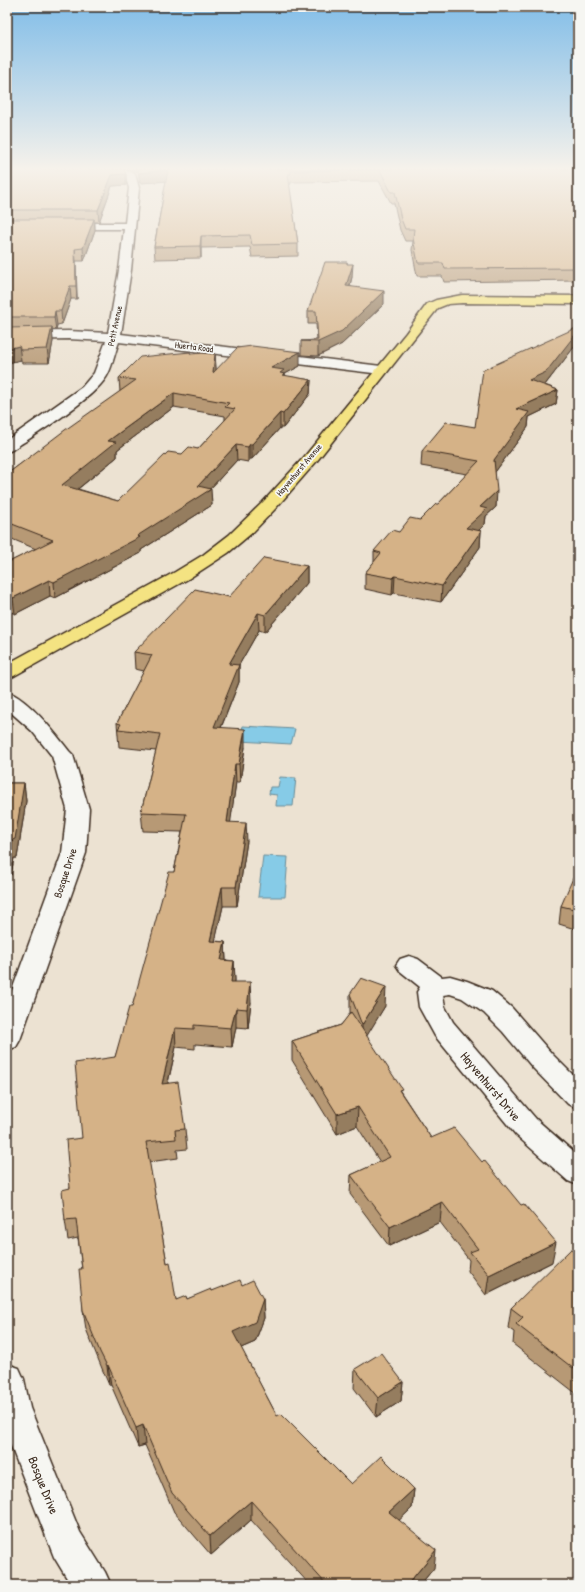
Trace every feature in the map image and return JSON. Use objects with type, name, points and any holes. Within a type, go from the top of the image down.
[{"type":"main road","name":"Hayvenhurst Avenue","points":[[7,672],[179,577],[230,544],[274,500],[340,424],[381,370],[413,334],[426,316],[429,309],[439,303],[456,300],[578,300]]},
{"type":"street","name":"Petit Avenue","points":[[7,447],[40,425],[87,390],[102,374],[114,337],[126,270],[128,243]]},
{"type":"street","name":"Huerta Road","points":[[7,336],[68,335],[114,337],[381,370]]},
{"type":"street","name":"Bosque Drive","points":[[7,698],[39,727],[62,755],[78,809],[74,854],[7,1040]]},
{"type":"street","points":[[409,965],[437,986],[451,986],[466,989],[480,996],[514,1028],[537,1055],[578,1097]]},
{"type":"street","name":"Hayvenhurst Drive","points":[[437,986],[430,992],[430,1000],[434,1013],[444,1029],[526,1127],[578,1172]]},
{"type":"street","name":"Bosque Drive","points":[[7,1379],[14,1408],[67,1544],[92,1585]]},
{"type":"water","points":[[243,726],[295,729],[291,744],[239,741]]},
{"type":"water","points":[[280,777],[296,778],[293,806],[276,806],[277,795],[269,794],[270,787],[278,787]]},
{"type":"water","points":[[263,856],[288,857],[285,897],[258,897]]},
{"type":"building","points":[[7,243],[85,243],[83,248],[75,249],[76,286],[70,286],[61,311],[55,311],[54,317],[7,317]]},
{"type":"building","points":[[155,243],[200,243],[200,246],[154,247]]},
{"type":"building","points":[[252,243],[298,244],[252,245]]},
{"type":"building","points":[[414,243],[578,243],[578,268],[445,269],[443,263],[418,263]]},
{"type":"building","points":[[325,262],[347,262],[347,264],[353,264],[346,286],[384,291],[342,331],[318,342],[301,341],[318,340],[316,311],[308,311]]},
{"type":"building","points":[[52,327],[47,349],[21,350],[19,346],[7,349],[7,328]]},
{"type":"building","points":[[578,327],[578,331],[546,372],[529,380],[558,390],[516,409],[529,412],[494,460],[497,491],[480,507],[487,509],[466,528],[481,531],[442,586],[395,576],[393,578],[365,573],[381,553],[374,551],[392,530],[399,532],[410,518],[420,520],[436,504],[438,504],[479,461],[422,451],[446,422],[475,427],[483,370]]},
{"type":"building","points":[[252,346],[300,352],[271,368],[284,370],[280,373],[285,374],[283,375],[311,380],[283,414],[280,413],[252,444],[248,447],[236,445],[198,486],[211,489],[137,536],[140,537],[54,582],[49,580],[13,598],[7,595],[7,563],[53,540],[7,522],[7,470],[11,471],[65,430],[136,380],[119,378],[140,357],[190,352],[191,354],[215,354],[213,373],[237,348]],"holes":[[[174,393],[229,403],[225,407],[235,409],[198,449],[189,447],[182,454],[168,452],[118,501],[62,485],[116,442],[108,441]]]},
{"type":"building","points":[[264,558],[307,566],[265,615],[258,613],[229,664],[239,665],[214,727],[245,729],[239,764],[235,764],[227,822],[246,823],[236,887],[222,887],[210,941],[225,942],[221,960],[234,961],[231,982],[250,982],[247,1009],[236,1008],[231,1028],[194,1025],[194,1029],[175,1028],[162,1084],[178,1082],[185,1129],[175,1130],[176,1139],[146,1142],[167,1263],[170,1262],[176,1300],[186,1296],[187,1299],[211,1289],[212,1291],[240,1280],[242,1285],[253,1280],[263,1299],[255,1322],[233,1332],[277,1416],[281,1414],[351,1484],[381,1456],[414,1489],[389,1512],[436,1550],[407,1585],[327,1585],[251,1501],[210,1536],[172,1493],[143,1425],[136,1428],[108,1365],[107,1366],[100,1352],[83,1310],[79,1269],[82,1269],[76,1219],[65,1220],[62,1190],[70,1188],[66,1140],[82,1138],[75,1063],[115,1057],[129,1007],[132,1007],[169,872],[174,872],[186,814],[141,812],[160,734],[118,729],[121,724],[117,723],[152,655],[134,652],[195,589],[229,597]]},
{"type":"building","points":[[7,783],[24,783],[15,839],[12,840],[9,856],[7,856]]},
{"type":"building","points":[[573,878],[578,879],[578,910],[561,906]]},
{"type":"building","points":[[361,978],[386,987],[362,1025],[350,994]]},
{"type":"building","points":[[351,1012],[402,1089],[399,1090],[431,1138],[454,1128],[482,1162],[484,1160],[521,1205],[524,1204],[556,1242],[489,1275],[470,1252],[478,1249],[442,1202],[390,1227],[351,1175],[390,1157],[358,1107],[337,1114],[292,1041],[341,1025]]},
{"type":"building","points":[[571,1249],[578,1250],[578,1372],[516,1324],[523,1317],[511,1308]]},
{"type":"building","points":[[381,1353],[403,1382],[378,1398],[355,1369]]}]
